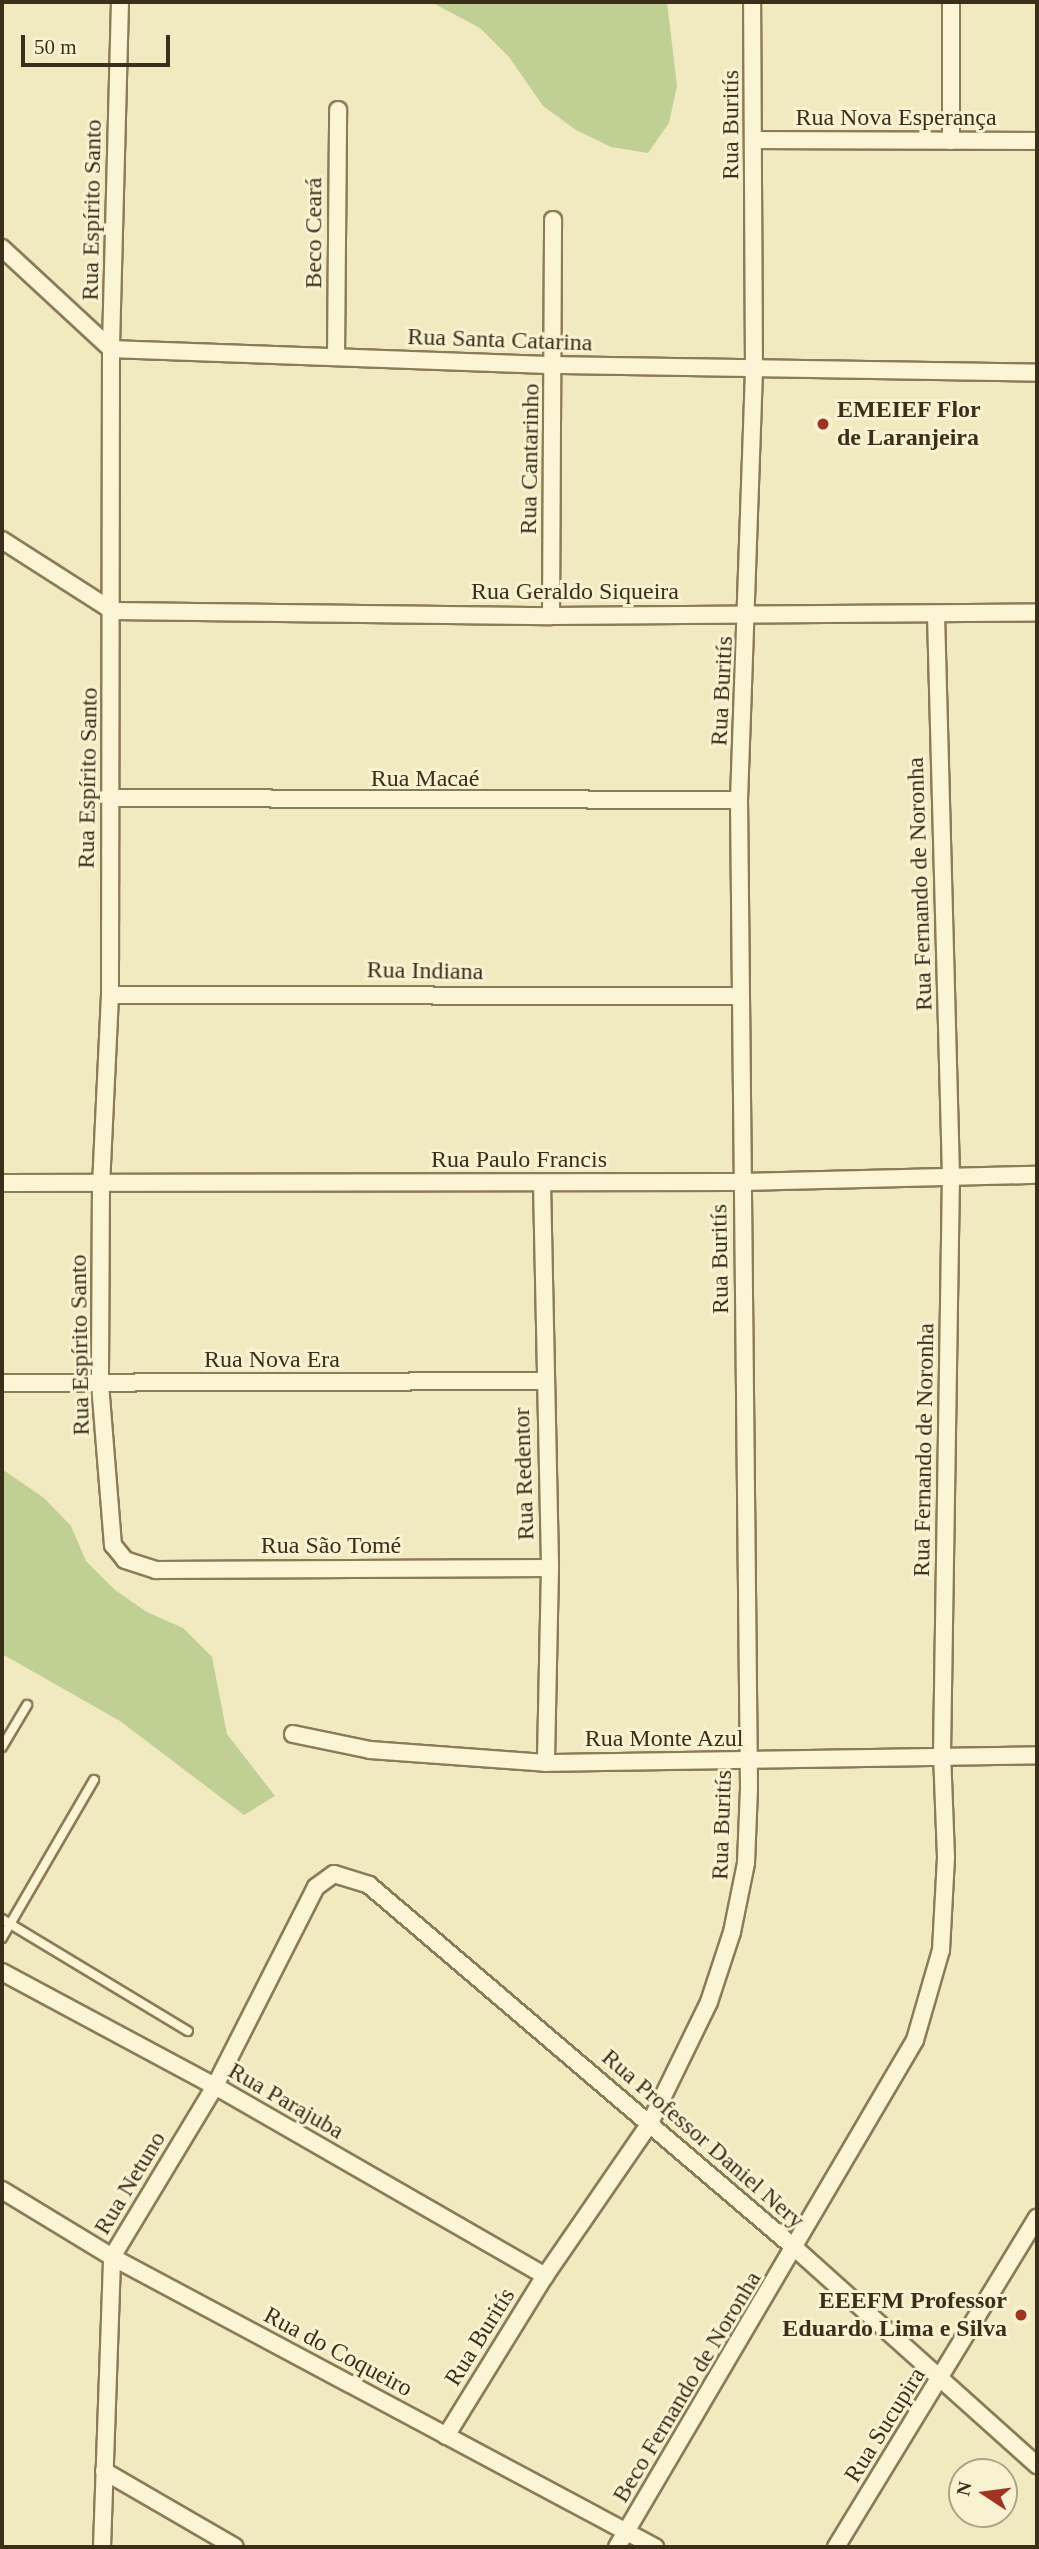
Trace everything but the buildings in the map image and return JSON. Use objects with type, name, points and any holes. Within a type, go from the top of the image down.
[{"type":"street","name":"Rua Espírito Santo","points":[[117,1553],[111,1536],[100,1384],[101,1183],[110,995],[113,611],[111,349],[120,2]]},
{"type":"street","name":"Rua Buritís","points":[[446,2436],[545,2276],[650,2123],[709,2002],[732,1932],[746,1863],[739,996],[740,800],[754,369],[752,2]]},
{"type":"street","points":[[951,2],[951,141]]},
{"type":"street","name":"Beco Ceará","points":[[336,356],[338,110]]},
{"type":"street","name":"Rua Nova Esperança","points":[[754,140],[1037,141]]},
{"type":"street","name":"Rua Cantarinho","points":[[551,615],[554,365],[552,220]]},
{"type":"street","points":[[2,248],[111,349]]},
{"type":"street","name":"Rua Santa Catarina","points":[[111,349],[554,365],[1037,373]]},
{"type":"street","points":[[2,540],[113,611]]},
{"type":"street","name":"Rua Geraldo Siqueira","points":[[113,611],[936,616],[1037,612]]},
{"type":"street","name":"Rua Fernando de Noronha","points":[[796,2249],[915,2040],[941,1950],[951,1177],[936,616]]},
{"type":"street","name":"Rua Macaé","points":[[110,798],[740,800]]},
{"type":"street","name":"Rua Indiana","points":[[110,995],[739,996]]},
{"type":"street","name":"Rua Paulo Francis","points":[[2,1183],[742,1182],[1037,1175]]},
{"type":"street","name":"Rua Redentor","points":[[542,1183],[543,1381],[550,1568],[546,1763]]},
{"type":"street","name":"Rua Nova Era","points":[[2,1383],[543,1381]]},
{"type":"street","name":"Rua São Tomé","points":[[117,1553],[134,1565],[156,1570],[550,1568]]},
{"type":"street","name":"Rua Monte Azul","points":[[293,1734],[370,1750],[546,1763],[747,1762],[942,1754],[1037,1755]]},
{"type":"street","name":"Rua Professor Daniel Nery","points":[[325,1878],[343,1874],[369,1885],[796,2249],[1037,2465]]},
{"type":"street","name":"Rua Netuno","points":[[102,2547],[113,2257],[215,2085],[310,1897],[325,1878]]},
{"type":"street","name":"Rua Parajuba","points":[[2,1972],[215,2085],[545,2276]]},
{"type":"street","name":"Rua do Coqueiro","points":[[2,2190],[113,2257],[655,2547]]},
{"type":"street","name":"Rua Sucupira","points":[[836,2547],[1037,2218]]},
{"type":"street","name":"Beco Fernando de Noronha","points":[[617,2547],[796,2249]]},
{"type":"street","points":[[104,2471],[235,2547]]},
{"type":"lane","points":[[2,1747],[27,1705]]},
{"type":"lane","points":[[2,1938],[94,1780]]},
{"type":"lane","points":[[2,1919],[188,2031]]},
{"type":"green space","points":[[431,2],[667,2],[677,86],[669,123],[648,153],[611,147],[576,130],[543,106],[509,57],[480,28]]},
{"type":"green space","points":[[2,1469],[44,1498],[71,1526],[86,1561],[115,1590],[147,1612],[183,1628],[212,1657],[227,1734],[275,1796],[244,1815],[120,1721],[2,1654]]},
{"type":"place","name":"EMEIEF Flor de Laranjeira","points":[[823,424]]},
{"type":"place","name":"EEEFM Professor Eduardo Lima e Silva","points":[[1021,2315]]}]
